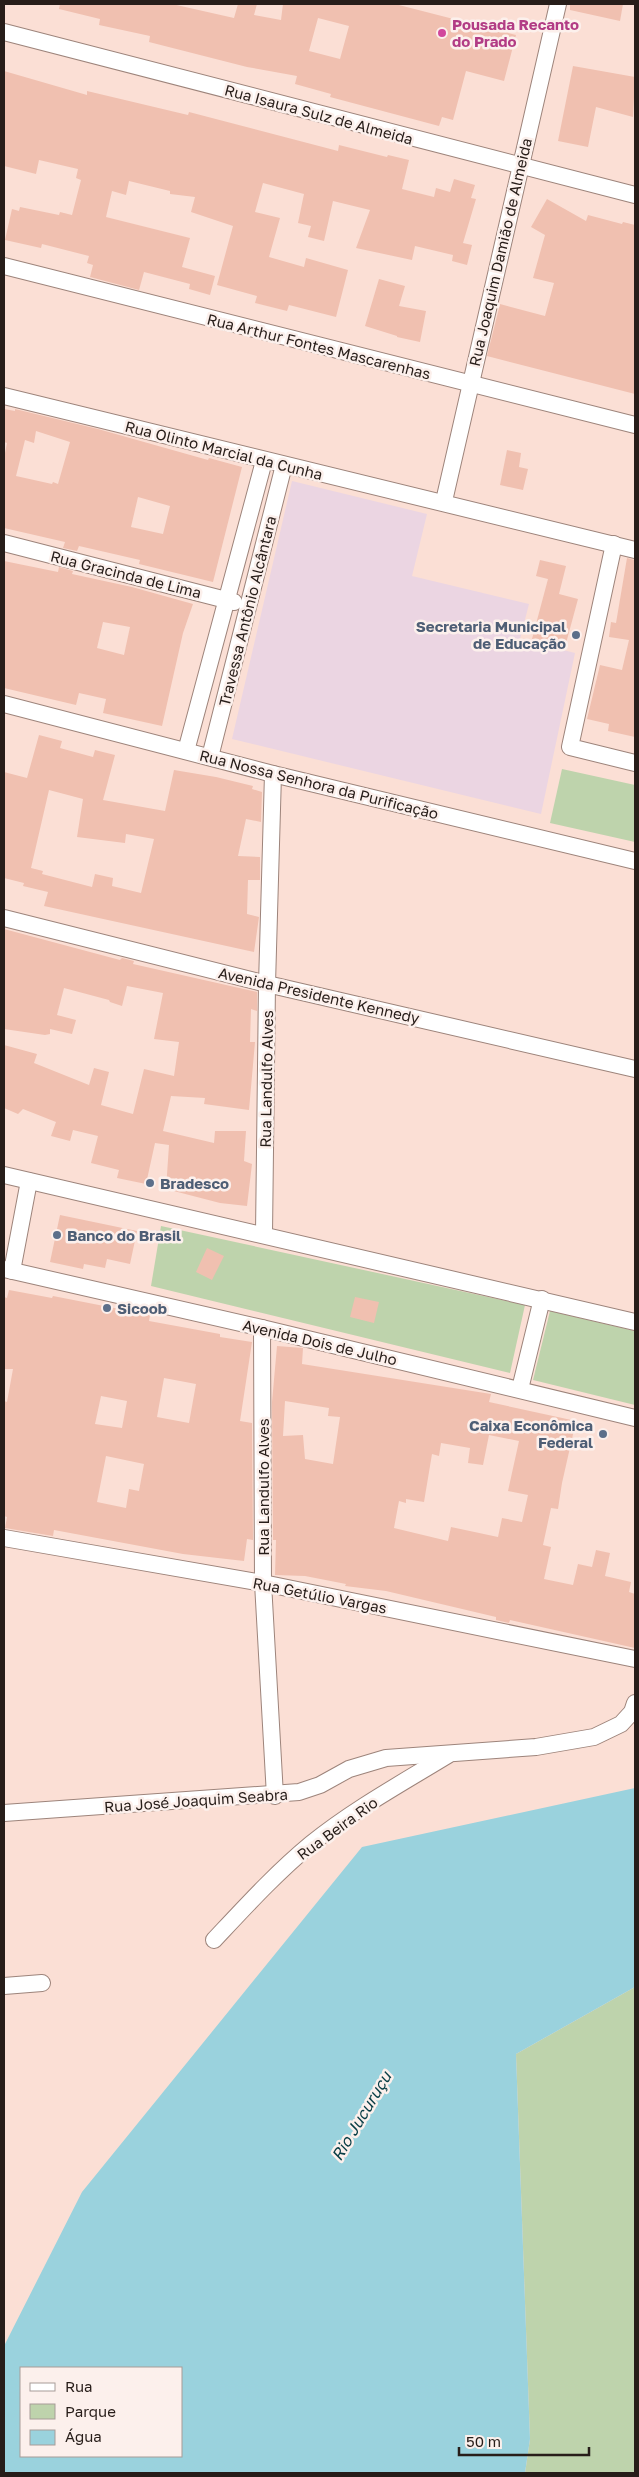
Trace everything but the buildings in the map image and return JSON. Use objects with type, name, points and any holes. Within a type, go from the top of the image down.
[{"type":"street","name":"Rua Joaquim Damião de Almeida","points":[[444,501],[469,384],[558,4]]},
{"type":"street","name":"Rua Isaura Sulz de Almeida","points":[[4,32],[635,195]]},
{"type":"street","name":"Rua Arthur Fontes Mascarenhas","points":[[4,266],[635,425]]},
{"type":"street","name":"Rua Olinto Marcial da Cunha","points":[[4,396],[264,461],[444,501],[635,550]]},
{"type":"street","name":"Travessa Antônio Alcântara","points":[[186,751],[264,461]]},
{"type":"street","name":"Travessa Antônio Alcântara","points":[[210,757],[284,465]]},
{"type":"street","name":"Rua Gracinda de Lima","points":[[4,543],[248,606]]},
{"type":"street","points":[[614,544],[570,747],[635,763]]},
{"type":"street","name":"Rua Nossa Senhora da Purificação","points":[[4,704],[273,774],[635,860]]},
{"type":"street","name":"Rua Landulfo Alves","points":[[264,1234],[267,984],[273,774]]},
{"type":"street","name":"Avenida Presidente Kennedy","points":[[4,918],[267,984],[635,1069]]},
{"type":"street","points":[[4,1174],[635,1322]]},
{"type":"street","points":[[8,1270],[30,1181]]},
{"type":"street","name":"Avenida Dois de Julho","points":[[8,1270],[262,1328],[635,1418]]},
{"type":"street","points":[[520,1389],[542,1299]]},
{"type":"street","name":"Rua Landulfo Alves","points":[[262,1328],[264,1583],[275,1796]]},
{"type":"street","name":"Rua Getúlio Vargas","points":[[4,1538],[264,1583],[635,1658]]},
{"type":"street","name":"Rua José Joaquim Seabra","points":[[4,1813],[275,1796],[299,1792],[320,1786],[349,1769],[386,1758],[536,1747],[594,1737],[621,1724],[632,1712],[635,1703]]},
{"type":"street","name":"Rua Beira Rio","points":[[214,1940],[265,1886],[311,1844],[391,1790],[451,1753]]},
{"type":"street","points":[[4,1986],[42,1983]]},
{"type":"shaded area","points":[[292,481],[427,514],[412,576],[529,604],[520,639],[575,653],[541,814],[232,739]]},
{"type":"green space","points":[[562,769],[635,785],[635,842],[550,823]]},
{"type":"green space","points":[[161,1226],[525,1305],[510,1373],[151,1286]]},
{"type":"green space","points":[[550,1311],[635,1331],[635,1405],[533,1380]]},
{"type":"green space","points":[[635,1987],[635,2473],[525,2473],[530,2439],[516,2054]]},
{"type":"water","name":"Rio Jucuruçu","points":[[635,1788],[635,1987],[516,2054],[530,2439],[525,2473],[4,2473],[4,2346],[82,2192],[362,1847]]},
{"type":"place","name":"Pousada Recanto do Prado","points":[[442,33]]},
{"type":"place","name":"Secretaria Municipal de Educação","points":[[576,635]]},
{"type":"place","name":"Bradesco","points":[[150,1183]]},
{"type":"place","name":"Banco do Brasil","points":[[57,1235]]},
{"type":"place","name":"Sicoob","points":[[107,1308]]},
{"type":"place","name":"Caixa Econômica Federal","points":[[603,1434]]}]
